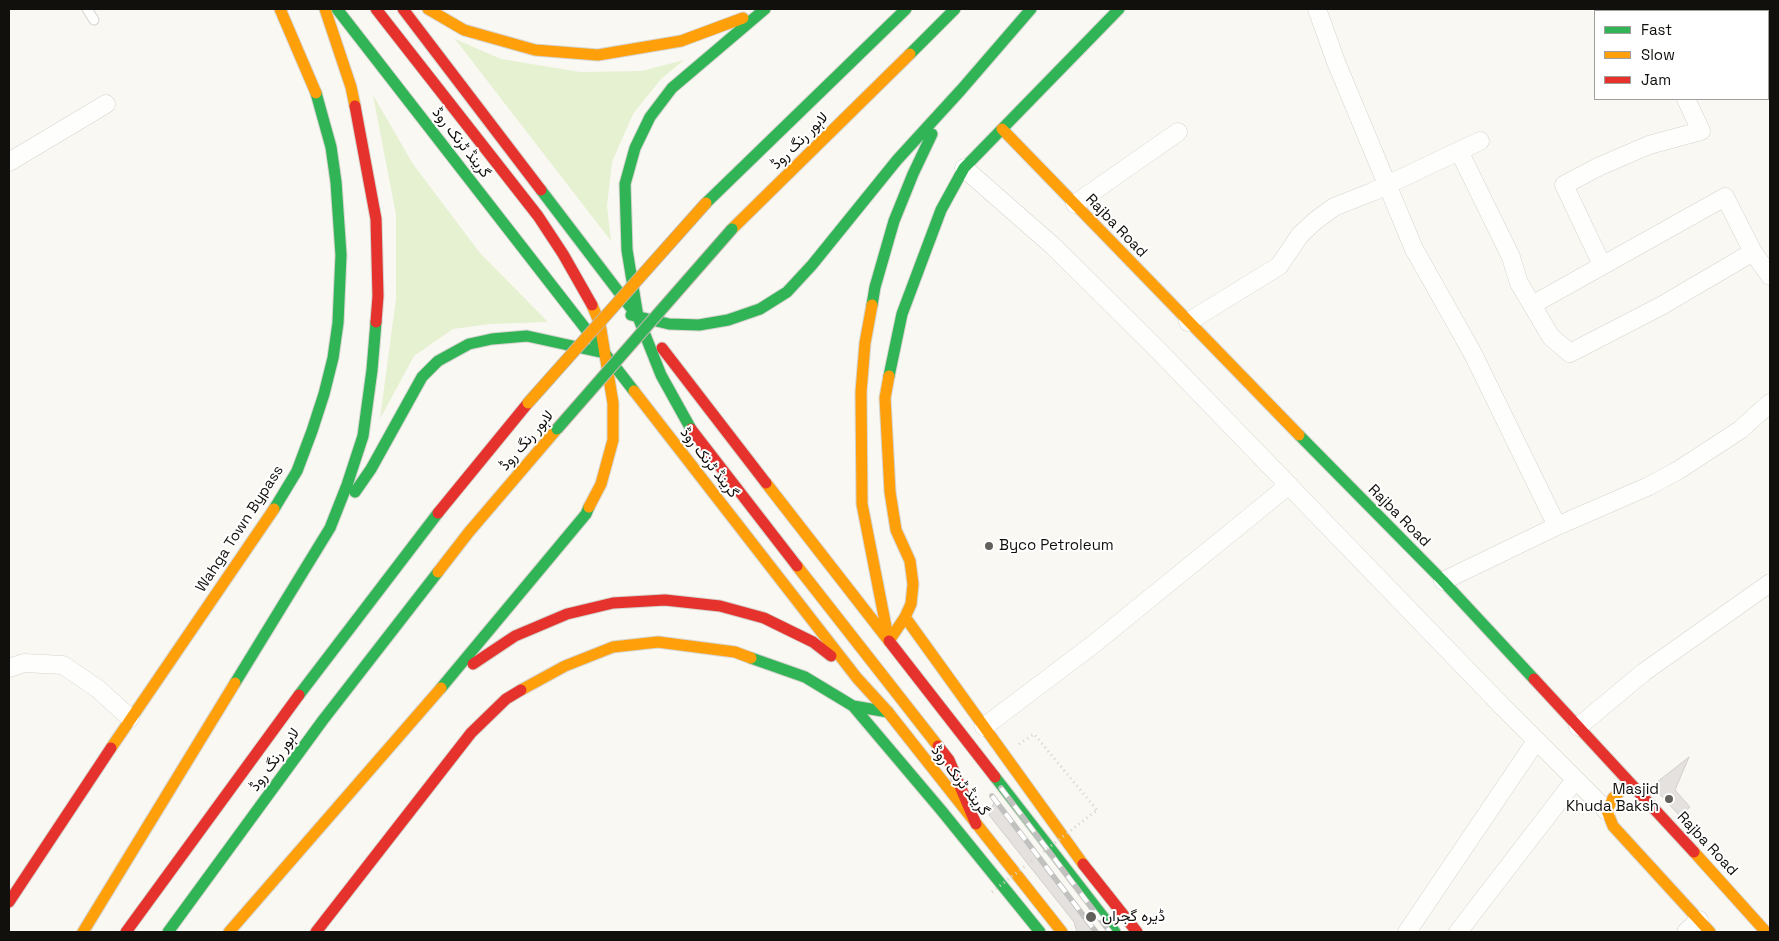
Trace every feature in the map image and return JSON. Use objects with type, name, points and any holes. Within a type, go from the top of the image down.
[{"type":"main road","name":"Wahga Town Bypass","points":[[9,902],[130,718],[269,517],[297,471],[312,431],[333,358],[338,323],[341,255],[336,182],[320,102],[280,9]]},
{"type":"main road","points":[[326,9],[352,87],[376,219],[378,296],[372,370],[363,436],[330,528]]},
{"type":"main road","name":"گرینڈ ٹرنک روڈ","points":[[337,9],[857,678],[888,712],[1062,932]]},
{"type":"main road","points":[[229,932],[441,688],[581,521],[601,484],[613,440],[613,403],[600,324],[588,296],[538,216],[376,9]]},
{"type":"main road","name":"گرینڈ ٹرنک روڈ","points":[[403,9],[698,396],[1115,932]]},
{"type":"main road","points":[[428,9],[464,30],[535,50],[598,55],[682,41],[763,10]]},
{"type":"main road","name":"لاہور رنگ روڈ","points":[[126,932],[295,701],[432,521],[528,403],[706,203],[906,9]]},
{"type":"main road","name":"لاہور رنگ روڈ","points":[[168,932],[323,720],[469,532],[732,229],[955,9]]},
{"type":"main road","points":[[539,268],[609,308],[669,324],[699,325],[728,320],[760,309],[787,292],[812,265],[897,160],[1031,9]]},
{"type":"main road","points":[[889,641],[905,617],[913,594],[913,574],[910,562],[896,530],[890,492],[885,398],[902,314],[941,210],[964,168],[1119,9]]},
{"type":"main road","points":[[763,10],[672,88],[650,117],[635,148],[625,184],[625,218],[627,250],[638,317],[661,375],[694,434],[949,760],[976,824]]},
{"type":"main road","points":[[889,641],[862,504],[861,392],[865,343],[875,287],[894,221],[913,174],[946,106]]},
{"type":"main road","name":"Rajba Road","points":[[1002,129],[1443,582],[1766,932]]},
{"type":"main road","points":[[82,932],[330,528],[371,469],[422,377],[438,362],[469,344],[492,339],[527,336],[604,353],[661,375],[698,396]]},
{"type":"main road","points":[[441,688],[515,636],[567,614],[613,603],[666,600],[720,606],[764,618],[813,642],[857,678]]},
{"type":"main road","points":[[905,617],[1092,876],[1137,932]]},
{"type":"main road","points":[[316,932],[471,733],[506,700],[565,666],[613,646],[658,642],[735,652],[805,677],[853,706],[1040,932]]},
{"type":"main road","points":[[853,706],[888,712]]},
{"type":"main road","points":[[1629,783],[1613,798],[1610,819],[1698,928]]},
{"type":"main road","points":[[1092,876],[1141,920]]},
{"type":"street","points":[[1317,9],[1336,62],[1414,249],[1473,354],[1557,526]]},
{"type":"street","points":[[1602,265],[1564,185],[1649,145],[1701,131],[1686,100]]},
{"type":"street","points":[[9,162],[106,104]]},
{"type":"street","points":[[1074,204],[1178,132]]},
{"type":"street","points":[[1188,322],[1279,266],[1300,235],[1315,220],[1334,207],[1480,141]]},
{"type":"street","points":[[1459,151],[1511,258],[1519,283],[1551,337],[1570,353],[1661,306],[1753,252]]},
{"type":"street","points":[[964,168],[1053,246],[1156,348],[1575,780],[1610,819]]},
{"type":"street","points":[[1532,305],[1725,197],[1753,252],[1770,276]]},
{"type":"street","points":[[1443,582],[1557,526],[1649,486],[1677,471],[1740,430],[1770,403]]},
{"type":"street","points":[[984,727],[1095,643],[1289,485]]},
{"type":"street","points":[[1578,727],[1644,672],[1770,583]]},
{"type":"street","points":[[9,668],[24,663],[63,665],[98,688],[130,718]]},
{"type":"street","points":[[1407,932],[1536,741]]},
{"type":"street","points":[[1458,932],[1575,780]]},
{"type":"lane","points":[[87,9],[94,20]]},
{"type":"path","points":[[992,892],[1097,810],[1034,734]]},
{"type":"green space","points":[[455,39],[501,59],[580,72],[642,71],[684,60],[661,79],[633,114],[612,162],[607,206],[611,241]]},
{"type":"green space","points":[[373,95],[413,164],[480,253],[548,322],[490,324],[453,329],[414,356],[380,419],[396,299],[396,215]]},
{"type":"building","name":"Masjid Khuda Baksh","points":[[1689,757],[1675,790],[1690,807],[1680,816],[1652,786]]},
{"type":"building","points":[[994,802],[1095,932],[1077,932],[1074,922],[989,815]]},
{"type":"railway","points":[[1001,788],[1110,932]]},
{"type":"railway","points":[[992,796],[1096,932]]},
{"type":"traffic: fast","points":[[337,9],[634,391]]},
{"type":"traffic: fast","points":[[691,429],[661,375],[638,317],[627,250],[625,184],[635,148],[650,117],[672,88],[765,9]]},
{"type":"traffic: fast","points":[[706,203],[906,9]]},
{"type":"traffic: fast","points":[[910,54],[955,9]]},
{"type":"traffic: fast","points":[[631,315],[669,324],[699,325],[728,320],[760,309],[787,292],[812,265],[897,160],[1031,9]]},
{"type":"traffic: fast","points":[[889,376],[902,314],[941,210],[964,168],[1119,9]]},
{"type":"traffic: fast","points":[[274,509],[297,471],[312,431],[333,358],[338,323],[341,255],[336,182],[331,147],[316,93]]},
{"type":"traffic: fast","points":[[872,305],[875,287],[894,221],[932,134]]},
{"type":"traffic: fast","points":[[541,190],[634,312]]},
{"type":"traffic: fast","points":[[557,429],[732,229]]},
{"type":"traffic: fast","points":[[235,683],[330,528],[347,485],[363,436],[376,322]]},
{"type":"traffic: fast","points":[[355,492],[371,469],[422,377],[438,361],[469,344],[492,339],[527,336],[600,352]]},
{"type":"traffic: fast","points":[[1299,435],[1443,581],[1534,679]]},
{"type":"traffic: fast","points":[[441,688],[586,514],[589,507]]},
{"type":"traffic: fast","points":[[299,695],[438,513]]},
{"type":"traffic: fast","points":[[168,932],[323,720],[438,572]]},
{"type":"traffic: fast","points":[[751,658],[805,677],[853,706],[1040,932]]},
{"type":"traffic: fast","points":[[853,706],[888,712]]},
{"type":"traffic: fast","points":[[995,777],[1115,932]]},
{"type":"traffic: slow","points":[[280,9],[316,93]]},
{"type":"traffic: slow","points":[[325,9],[351,87],[355,106]]},
{"type":"traffic: slow","points":[[428,9],[464,30],[535,50],[598,55],[681,41],[743,18]]},
{"type":"traffic: slow","points":[[732,229],[910,54]]},
{"type":"traffic: slow","points":[[1002,129],[1299,435]]},
{"type":"traffic: slow","points":[[528,403],[706,203]]},
{"type":"traffic: slow","points":[[589,507],[601,484],[613,440],[613,403],[600,324],[592,305]]},
{"type":"traffic: slow","points":[[872,305],[865,343],[861,392],[862,504],[888,637]]},
{"type":"traffic: slow","points":[[889,376],[885,398],[890,492],[896,530],[910,561],[913,584],[911,604],[889,641]]},
{"type":"traffic: slow","points":[[634,391],[857,678]]},
{"type":"traffic: slow","points":[[438,572],[469,532],[557,429]]},
{"type":"traffic: slow","points":[[766,483],[889,641]]},
{"type":"traffic: slow","points":[[111,748],[274,509]]},
{"type":"traffic: slow","points":[[797,566],[938,746]]},
{"type":"traffic: slow","points":[[905,617],[1083,864]]},
{"type":"traffic: slow","points":[[521,690],[565,666],[613,647],[658,642],[735,652],[751,658]]},
{"type":"traffic: slow","points":[[857,678],[888,712],[1062,932]]},
{"type":"traffic: slow","points":[[83,932],[235,683]]},
{"type":"traffic: slow","points":[[229,932],[441,688]]},
{"type":"traffic: slow","points":[[1629,783],[1613,798],[1607,811],[1613,826],[1710,932]]},
{"type":"traffic: slow","points":[[1694,852],[1766,932]]},
{"type":"traffic: jam","points":[[376,9],[538,216],[563,254],[592,305]]},
{"type":"traffic: jam","points":[[403,9],[541,190]]},
{"type":"traffic: jam","points":[[355,106],[376,219],[378,296],[376,322]]},
{"type":"traffic: jam","points":[[662,348],[766,483]]},
{"type":"traffic: jam","points":[[438,513],[528,403]]},
{"type":"traffic: jam","points":[[691,429],[797,566]]},
{"type":"traffic: jam","points":[[473,664],[515,636],[567,614],[613,603],[665,600],[720,606],[764,618],[813,642],[831,656]]},
{"type":"traffic: jam","points":[[889,641],[995,777]]},
{"type":"traffic: jam","points":[[1534,679],[1694,852]]},
{"type":"traffic: jam","points":[[316,932],[471,733],[506,699],[521,690]]},
{"type":"traffic: jam","points":[[126,932],[299,695]]},
{"type":"traffic: jam","points":[[938,746],[949,760],[976,824]]},
{"type":"traffic: jam","points":[[9,902],[111,748]]},
{"type":"traffic: jam","points":[[1083,864],[1137,932]]},
{"type":"place","name":"Byco Petroleum","points":[[989,546]]},
{"type":"place","name":"Masjid Khuda Baksh","points":[[1669,799]]},
{"type":"place","name":"ڈیرہ گجراں","points":[[1091,917]]}]
